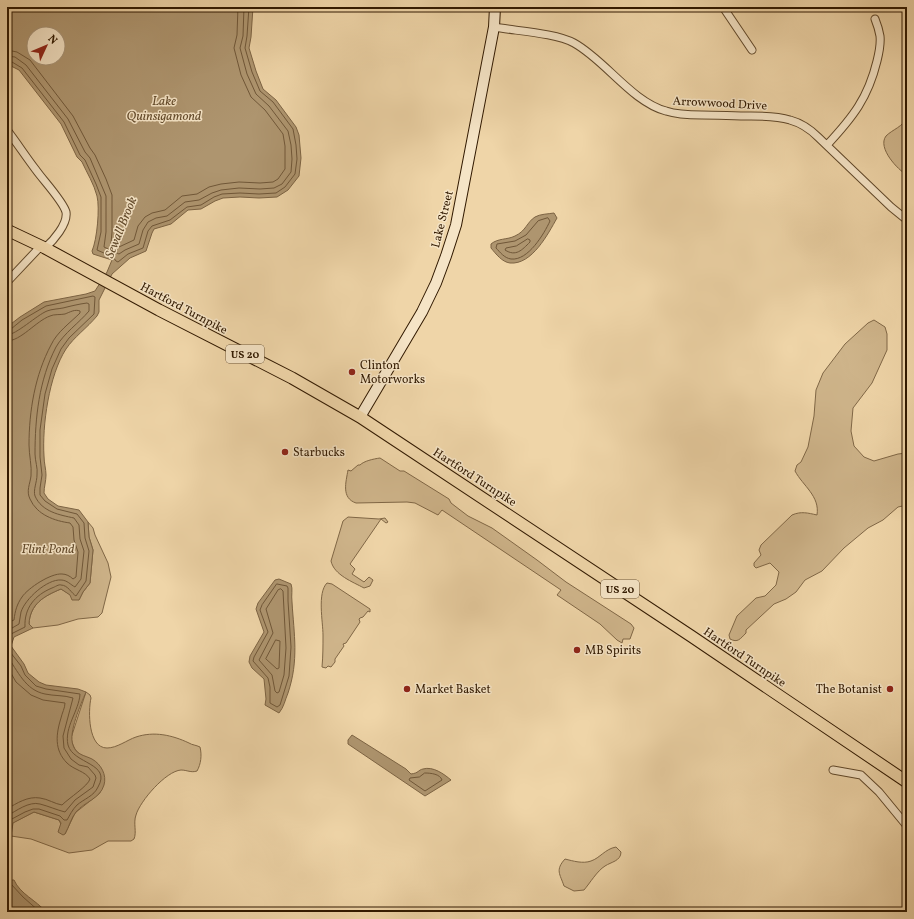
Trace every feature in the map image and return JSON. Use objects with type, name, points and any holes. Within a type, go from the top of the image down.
[{"type":"main road","name":"Lake Street","points":[[360,417],[422,312],[436,283],[446,256],[456,225],[494,27],[495,7]]},
{"type":"main road","name":"Hartford Turnpike","points":[[7,230],[43,247],[86,271],[292,378],[360,417],[722,657],[907,782]]},
{"type":"street","points":[[723,7],[752,50]]},
{"type":"street","points":[[827,145],[854,115],[870,85],[880,49],[880,36],[875,19]]},
{"type":"street","name":"Arrowwood Drive","points":[[494,27],[553,36],[573,43],[587,52],[644,100],[661,110],[680,114],[782,118],[806,127],[827,145],[891,207],[907,220]]},
{"type":"street","points":[[7,130],[54,194],[66,213],[62,228],[56,238],[43,247],[7,282]]},
{"type":"street","points":[[833,770],[861,775],[877,790],[907,826]]},
{"type":"shaded area","points":[[907,117],[907,175],[894,164],[886,152],[884,141],[886,136],[900,126]]},
{"type":"shaded area","points":[[874,320],[885,327],[887,334],[887,350],[872,383],[853,408],[851,431],[854,446],[864,457],[874,461],[907,453],[907,505],[898,507],[883,520],[868,528],[844,548],[822,571],[805,580],[796,592],[786,599],[774,604],[746,630],[746,633],[740,639],[735,641],[730,639],[729,635],[737,616],[756,598],[765,596],[776,585],[779,572],[770,563],[756,568],[754,566],[754,563],[761,555],[759,550],[761,545],[792,515],[808,513],[817,515],[816,502],[795,471],[808,447],[814,416],[816,390],[823,373],[845,344],[868,323]]},
{"type":"shaded area","points":[[380,458],[449,499],[451,503],[468,516],[492,528],[566,582],[631,624],[634,628],[630,639],[623,639],[622,643],[617,640],[600,624],[557,595],[561,590],[442,510],[438,515],[415,503],[356,503],[351,501],[346,494],[348,470],[351,471],[364,462]]},
{"type":"shaded area","points":[[348,517],[385,518],[388,522],[386,523],[381,519],[350,564],[355,569],[352,574],[364,582],[369,577],[373,580],[370,586],[364,588],[340,574],[333,566],[331,561],[343,521]]},
{"type":"shaded area","points":[[88,522],[93,528],[108,563],[111,577],[102,613],[98,617],[78,619],[58,625],[33,628],[29,624],[32,611],[44,598],[61,589],[79,600],[90,583],[93,550],[89,537]]},
{"type":"shaded area","points":[[327,583],[332,584],[370,609],[370,612],[368,611],[359,619],[360,622],[346,643],[343,644],[344,646],[335,659],[335,662],[331,667],[328,666],[326,668],[322,667],[323,635],[321,600]]},
{"type":"shaded area","points":[[86,692],[91,698],[90,720],[93,736],[96,742],[101,746],[107,748],[114,747],[133,738],[149,734],[170,736],[200,747],[201,759],[197,771],[193,772],[181,770],[175,772],[168,775],[154,788],[138,809],[135,818],[135,836],[131,841],[108,841],[92,850],[69,853],[31,839],[11,836],[12,823],[34,812],[59,820],[65,834],[75,813],[100,793],[98,764],[81,755],[75,749],[71,738]]},
{"type":"shaded area","points":[[616,847],[621,852],[621,855],[615,861],[602,868],[584,890],[574,891],[564,886],[559,869],[565,859],[578,862],[588,862]]},
{"type":"water","name":"Lake Quinsigamond","points":[[7,7],[253,7],[249,48],[256,71],[263,89],[276,100],[296,127],[299,135],[301,158],[299,176],[288,190],[277,197],[223,198],[201,209],[188,210],[171,224],[154,229],[146,251],[130,258],[112,274],[99,300],[99,312],[97,316],[66,349],[55,372],[48,401],[44,430],[44,459],[46,475],[44,493],[48,499],[58,506],[79,510],[88,522],[89,537],[93,550],[90,583],[79,600],[72,600],[70,595],[61,589],[44,598],[32,611],[29,624],[33,628],[14,637],[11,646],[24,664],[28,673],[39,682],[46,685],[78,689],[86,692],[78,711],[72,733],[73,745],[78,753],[92,759],[98,764],[104,774],[105,781],[99,794],[76,812],[65,834],[63,835],[58,832],[61,823],[59,820],[34,812],[13,823],[11,836],[7,836],[7,327],[44,302],[95,291],[107,272],[112,260],[93,254],[92,251],[97,232],[98,201],[94,187],[82,162],[77,157],[61,124],[19,70],[7,65]]},
{"type":"water","points":[[554,213],[557,218],[544,240],[532,254],[525,259],[510,263],[504,261],[491,248],[491,244],[494,242],[519,234],[535,217]]},
{"type":"water","points":[[279,579],[291,584],[292,586],[295,658],[294,670],[288,693],[279,713],[265,705],[266,699],[264,679],[252,668],[249,662],[250,656],[264,632],[256,609],[258,603],[275,580]]},
{"type":"water","points":[[352,735],[406,769],[411,774],[427,768],[442,773],[451,780],[425,796],[348,744],[348,740]]},
{"type":"water","points":[[7,876],[11,880],[14,880],[24,893],[46,912],[7,912]]},
{"type":"place","name":"Clinton Motorworks","points":[[352,372]]},
{"type":"place","name":"Starbucks","points":[[285,452]]},
{"type":"place","name":"MB Spirits","points":[[577,650]]},
{"type":"place","name":"Market Basket","points":[[407,689]]},
{"type":"place","name":"The Botanist","points":[[890,689]]},
{"type":"water label","name":"Sewall Brook","points":[[120,227]]},
{"type":"water label","name":"Flint Pond","points":[[48,548]]}]
